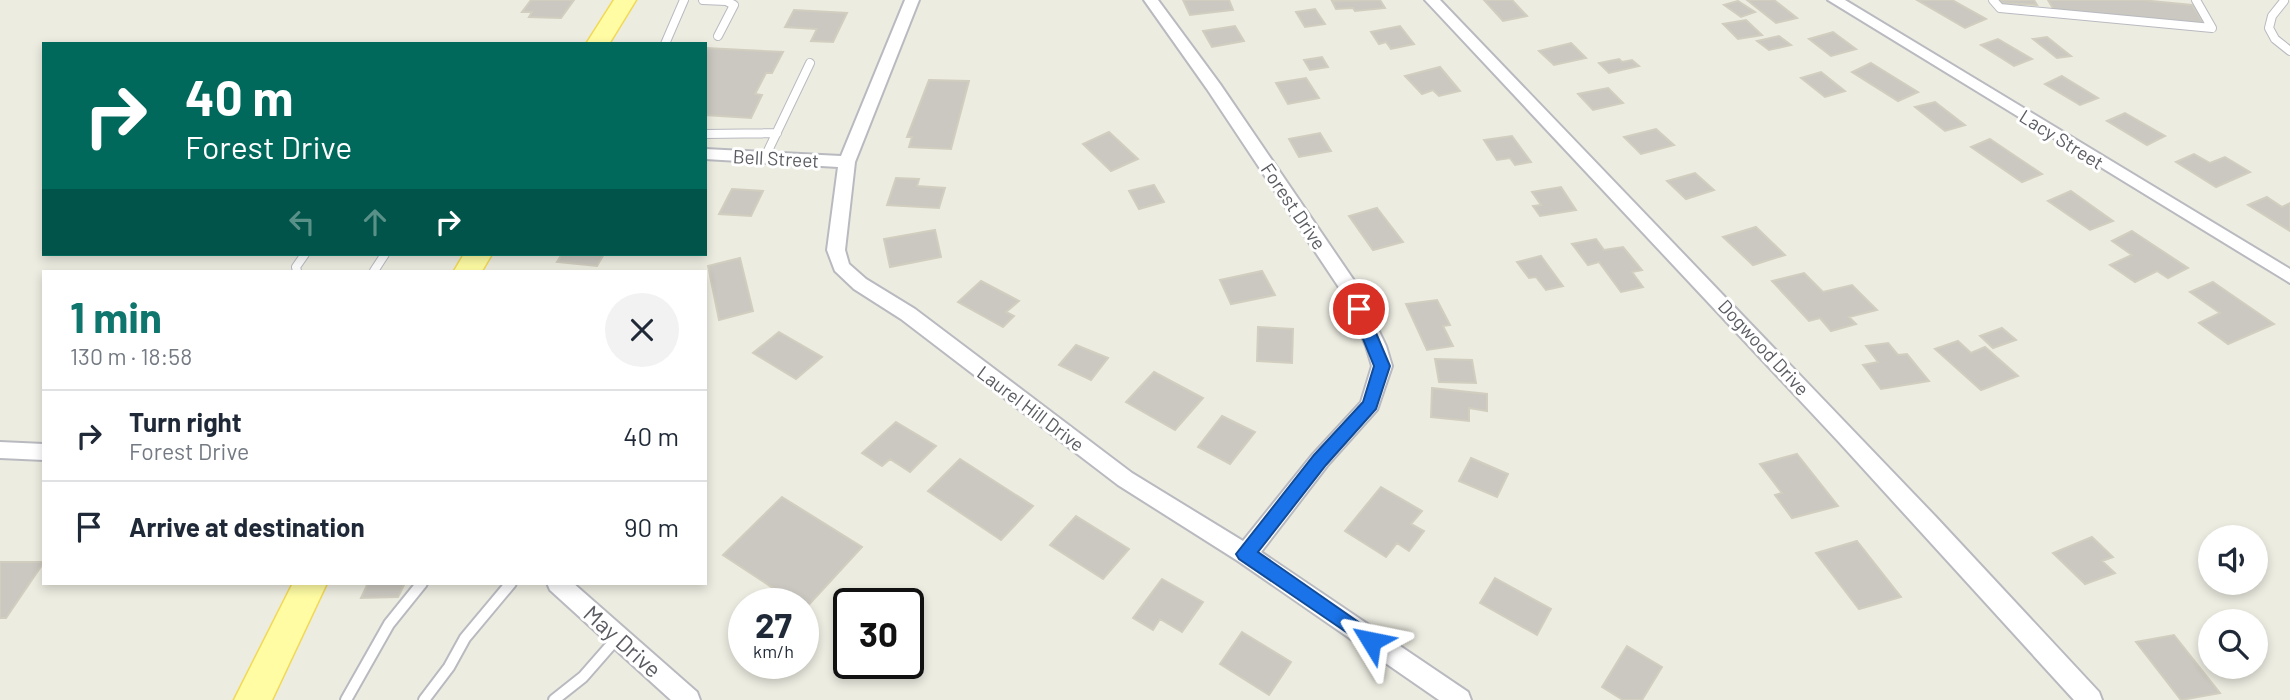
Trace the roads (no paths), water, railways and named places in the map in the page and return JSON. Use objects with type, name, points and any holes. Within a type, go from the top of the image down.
[{"type":"main road","points":[[598,42],[625,0]]},
{"type":"main road","points":[[253,700],[309,585]]},
{"type":"street","name":"Laurel Hill Drive","points":[[912,0],[847,162],[835,250],[841,267],[860,284],[908,314],[1125,478],[1245,554],[1458,700]]},
{"type":"street","name":"Forest Drive","points":[[1152,0],[1350,290],[1376,346],[1382,366],[1370,405],[1320,460],[1245,554]]},
{"type":"street","name":"Dogwood Drive","points":[[1432,0],[1716,296],[2090,700]]},
{"type":"street","name":"Lacy Street","points":[[1835,0],[2290,277]]},
{"type":"street","name":"Bell Street","points":[[707,154],[847,162]]},
{"type":"street","points":[[0,450],[42,452]]},
{"type":"street","name":"May Drive","points":[[560,585],[688,700]]},
{"type":"lane","points":[[667,42],[684,0]]},
{"type":"lane","points":[[702,0],[726,1],[734,5],[718,36]]},
{"type":"lane","points":[[1993,0],[2000,8],[2212,28],[2196,0]]},
{"type":"lane","points":[[2041,0],[2047,12]]},
{"type":"lane","points":[[2286,1],[2270,15],[2269,31],[2275,41],[2290,51]]},
{"type":"lane","points":[[765,157],[810,63]]},
{"type":"lane","points":[[707,134],[777,133]]},
{"type":"lane","points":[[346,700],[388,624],[420,585]]},
{"type":"lane","points":[[424,700],[449,667],[465,638],[509,585]]},
{"type":"lane","points":[[554,700],[583,677],[618,637]]}]
